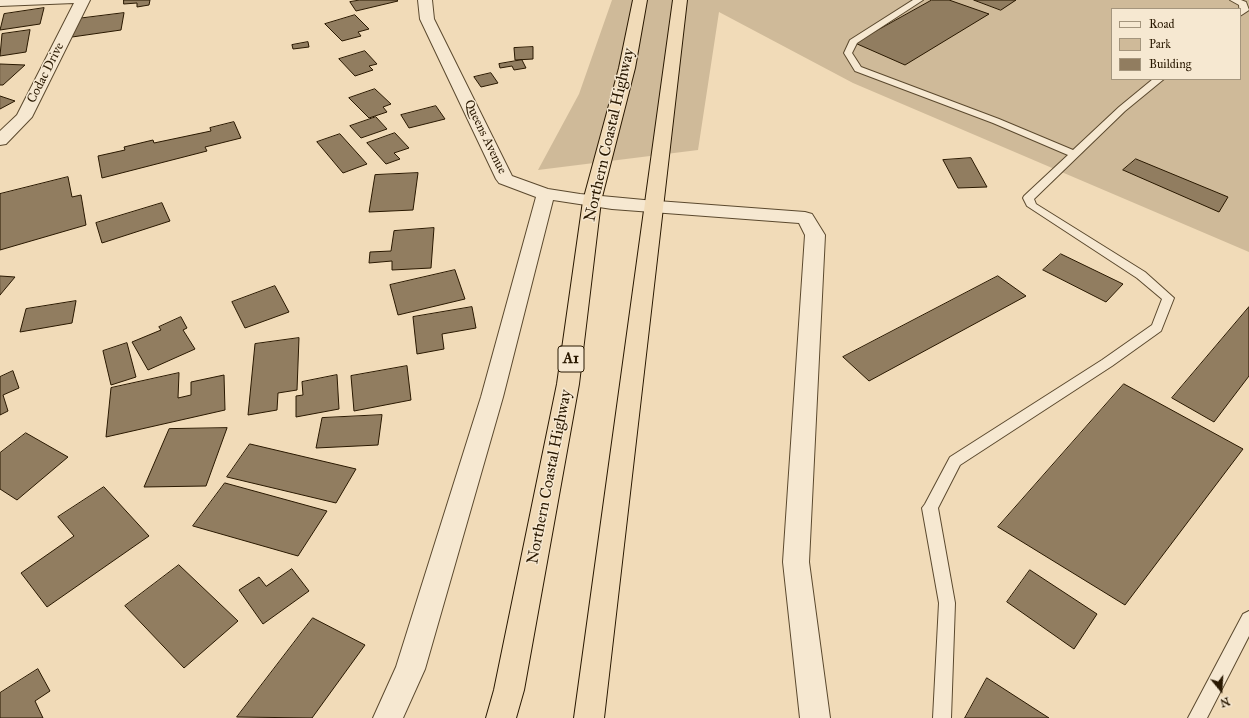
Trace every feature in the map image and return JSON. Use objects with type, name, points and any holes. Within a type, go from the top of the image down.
[{"type":"highway","name":"Northern Coastal Highway","points":[[501,718],[509,690],[568,384],[592,201],[627,68],[640,0]]},
{"type":"highway","points":[[589,718],[680,0]]},
{"type":"street","points":[[0,2],[71,0]]},
{"type":"street","name":"Codac Drive","points":[[0,140],[24,116],[83,0]]},
{"type":"street","name":"Queens Avenue","points":[[425,0],[427,19],[505,179],[546,194],[592,201],[760,212],[805,218],[815,235],[796,562],[815,718]]},
{"type":"street","points":[[388,718],[410,669],[492,397],[546,194]]},
{"type":"lane","points":[[919,0],[853,42],[848,53],[858,69],[925,96],[996,121],[1076,154]]},
{"type":"lane","points":[[1234,0],[1243,4],[1245,10],[1241,13]]},
{"type":"lane","points":[[942,718],[947,603],[930,508],[955,461],[1107,363],[1157,328],[1168,298],[1141,275],[1032,206],[1028,198],[1122,109],[1158,80]]},
{"type":"lane","points":[[1197,718],[1249,618]]},
{"type":"green space","points":[[612,0],[1249,0],[1249,252],[853,83],[719,12],[698,150],[538,170],[579,94]]},
{"type":"building","points":[[124,0],[150,0],[149,5],[137,7],[137,3],[124,4]]},
{"type":"building","points":[[360,0],[398,1],[356,11],[350,2]]},
{"type":"building","points":[[932,0],[949,0],[989,14],[905,65],[855,43]]},
{"type":"building","points":[[974,0],[1016,0],[1001,10]]},
{"type":"building","points":[[44,8],[40,24],[0,30],[4,14]]},
{"type":"building","points":[[124,13],[121,30],[72,37],[76,19]]},
{"type":"building","points":[[355,15],[369,29],[358,32],[361,36],[342,41],[325,24]]},
{"type":"building","points":[[30,30],[26,52],[0,56],[2,34]]},
{"type":"building","points":[[308,42],[309,47],[293,49],[292,45]]},
{"type":"building","points":[[533,47],[533,59],[515,60],[514,48]]},
{"type":"building","points":[[365,51],[377,64],[369,66],[373,70],[355,76],[339,59]]},
{"type":"building","points":[[522,60],[526,68],[514,70],[512,66],[500,68],[499,64]]},
{"type":"building","points":[[0,64],[25,65],[3,85],[0,85]]},
{"type":"building","points":[[491,73],[498,83],[481,87],[474,77]]},
{"type":"building","points":[[375,89],[391,104],[383,107],[387,112],[369,118],[349,98]]},
{"type":"building","points":[[0,96],[15,101],[0,109]]},
{"type":"building","points":[[436,106],[445,119],[409,128],[401,115]]},
{"type":"building","points":[[376,117],[387,129],[361,138],[350,126]]},
{"type":"building","points":[[234,122],[241,138],[205,147],[207,151],[102,178],[98,156],[125,150],[124,147],[153,140],[154,143],[211,131],[210,128]]},
{"type":"building","points":[[395,133],[409,148],[394,153],[400,159],[386,164],[367,143]]},
{"type":"building","points":[[340,134],[367,164],[343,173],[317,142]]},
{"type":"building","points":[[971,158],[987,187],[958,188],[943,160]]},
{"type":"building","points":[[1136,159],[1228,197],[1219,212],[1123,170]]},
{"type":"building","points":[[418,173],[413,210],[369,212],[375,175]]},
{"type":"building","points":[[68,177],[72,197],[81,195],[86,225],[0,250],[0,194]]},
{"type":"building","points":[[162,203],[170,221],[102,243],[96,223]]},
{"type":"building","points":[[434,228],[431,268],[392,270],[392,261],[369,263],[370,252],[391,251],[394,231]]},
{"type":"building","points":[[1061,254],[1123,284],[1106,302],[1043,270]]},
{"type":"building","points":[[455,270],[465,299],[398,315],[390,285]]},
{"type":"building","points":[[0,276],[15,277],[0,295]]},
{"type":"building","points":[[998,276],[1026,296],[869,381],[843,357]]},
{"type":"building","points":[[275,286],[289,312],[245,328],[232,302]]},
{"type":"building","points":[[76,301],[72,323],[20,332],[26,309]]},
{"type":"building","points":[[472,307],[476,328],[442,334],[444,349],[417,354],[413,317]]},
{"type":"building","points":[[1249,307],[1249,376],[1214,422],[1172,398]]},
{"type":"building","points":[[181,317],[187,328],[183,330],[195,349],[148,370],[132,342],[161,330],[159,327]]},
{"type":"building","points":[[299,338],[297,390],[278,393],[277,410],[248,415],[255,344]]},
{"type":"building","points":[[127,343],[136,377],[111,385],[103,351]]},
{"type":"building","points":[[407,366],[411,400],[354,411],[351,376]]},
{"type":"building","points":[[13,371],[19,388],[3,395],[8,411],[0,415],[0,377]]},
{"type":"building","points":[[179,373],[178,398],[191,395],[191,382],[224,375],[225,410],[106,437],[111,388]]},
{"type":"building","points":[[337,375],[339,409],[296,417],[296,396],[303,395],[302,382]]},
{"type":"building","points":[[1124,384],[1243,449],[1125,605],[998,527]]},
{"type":"building","points":[[382,415],[378,445],[316,448],[322,418]]},
{"type":"building","points":[[227,428],[206,486],[144,487],[169,429]]},
{"type":"building","points":[[26,433],[68,457],[17,500],[0,489],[0,453]]},
{"type":"building","points":[[250,444],[356,469],[336,503],[227,477]]},
{"type":"building","points":[[225,483],[327,511],[298,556],[193,526]]},
{"type":"building","points":[[104,487],[149,536],[47,607],[21,573],[74,536],[58,517]]},
{"type":"building","points":[[179,565],[238,621],[184,668],[125,606]]},
{"type":"building","points":[[292,569],[309,591],[263,624],[239,590],[259,577],[266,586]]},
{"type":"building","points":[[1030,570],[1097,614],[1074,649],[1007,602]]},
{"type":"building","points":[[313,618],[365,645],[312,718],[237,717]]},
{"type":"building","points":[[38,669],[50,691],[35,701],[43,718],[0,718],[0,693]]},
{"type":"building","points":[[987,678],[1049,718],[965,718]]}]
